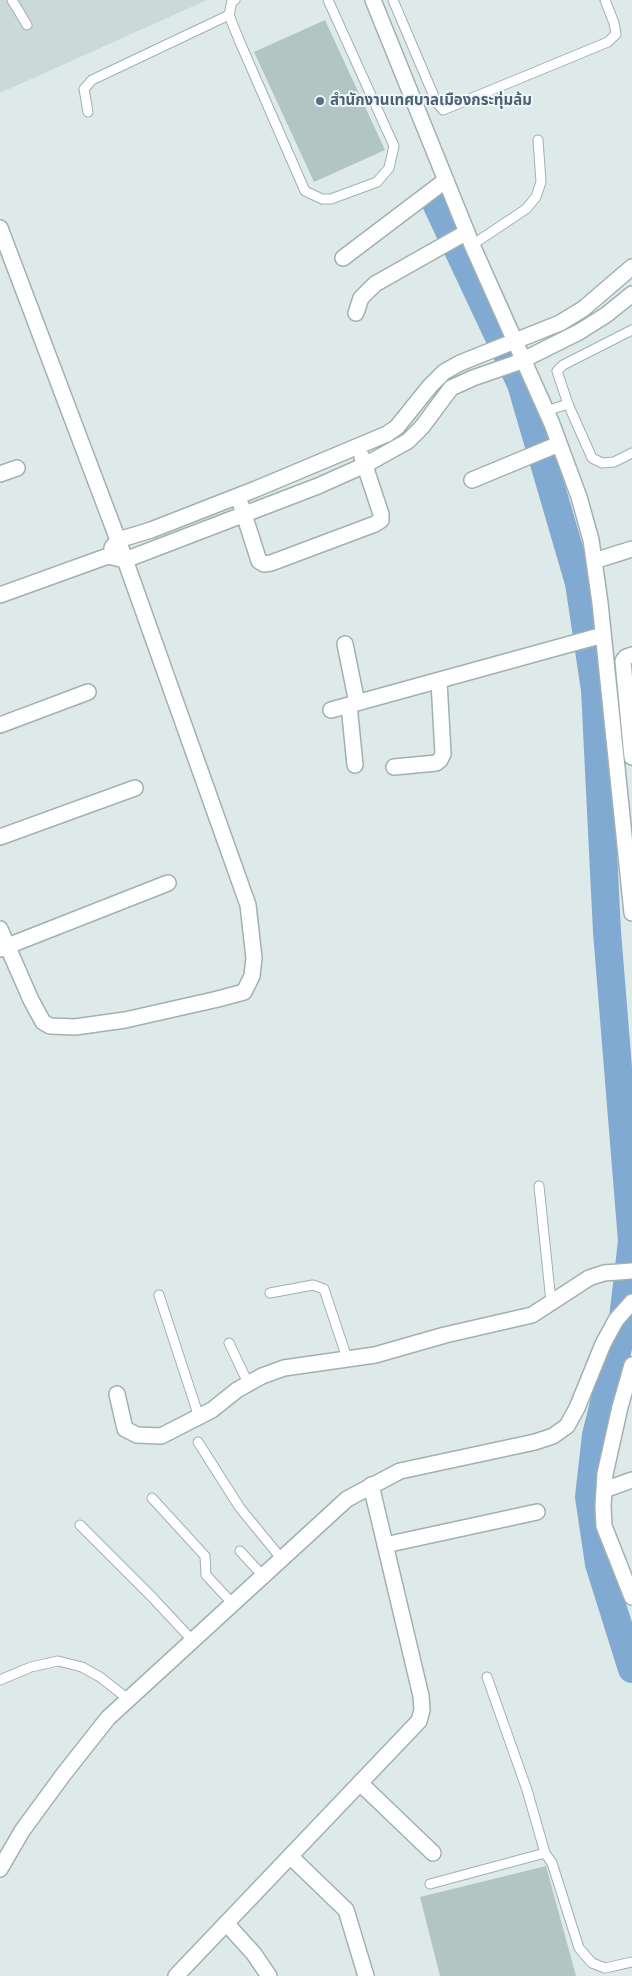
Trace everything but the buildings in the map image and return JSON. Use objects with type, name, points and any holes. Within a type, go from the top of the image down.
[{"type":"street","points":[[373,0],[446,180],[460,240],[514,341],[546,412],[546,449],[579,496],[591,540],[594,561],[600,636],[632,913]]},
{"type":"street","points":[[343,258],[446,180]]},
{"type":"street","points":[[0,228],[118,540],[248,905],[254,958],[252,976],[244,992],[125,1020],[75,1027],[50,1026],[43,1022],[3,948],[0,929]]},
{"type":"street","points":[[356,313],[361,298],[375,284],[460,240]]},
{"type":"street","points":[[108,556],[118,540],[151,530],[238,496],[387,434],[397,427],[430,386],[444,372],[460,363],[560,323],[584,309],[632,267]]},
{"type":"street","points":[[0,595],[108,556],[125,560],[318,486],[365,465],[408,441],[422,427],[451,388],[521,360],[579,332],[606,315],[632,294]]},
{"type":"street","points":[[238,496],[259,561],[264,564],[376,524],[381,520],[381,514],[365,465],[357,448]]},
{"type":"street","points":[[472,480],[546,449]]},
{"type":"street","points":[[0,474],[17,468]]},
{"type":"street","points":[[594,561],[632,549]]},
{"type":"street","points":[[331,710],[600,636]]},
{"type":"street","points":[[345,644],[353,704],[355,764]]},
{"type":"street","points":[[632,655],[623,661],[632,750]]},
{"type":"street","points":[[394,767],[436,763],[440,760],[443,754],[439,681]]},
{"type":"street","points":[[0,725],[88,692]]},
{"type":"street","points":[[0,837],[135,788]]},
{"type":"street","points":[[3,948],[168,883]]},
{"type":"street","points":[[117,1394],[123,1425],[129,1432],[137,1435],[161,1436],[199,1417],[248,1383],[284,1368],[375,1355],[445,1335],[532,1315],[589,1278],[626,1272]]},
{"type":"street","points":[[0,1869],[22,1831],[62,1775],[108,1718],[333,1510],[371,1485],[400,1471],[553,1436],[567,1426],[577,1408],[603,1344],[616,1320],[632,1302]]},
{"type":"street","points":[[632,1365],[620,1407],[605,1474],[604,1490],[604,1526],[632,1597]]},
{"type":"street","points":[[604,1490],[632,1480]]},
{"type":"street","points":[[176,1976],[419,1721],[422,1710],[420,1696],[371,1485]]},
{"type":"street","points":[[385,1545],[537,1512]]},
{"type":"street","points":[[360,1783],[433,1853]]},
{"type":"street","points":[[290,1856],[346,1910],[366,1976]]},
{"type":"street","points":[[226,1923],[254,1954],[269,1976]]},
{"type":"lane","points":[[12,0],[27,25]]},
{"type":"lane","points":[[236,0],[232,1],[229,15],[305,191],[322,199],[331,199],[377,182],[389,168],[394,146],[328,0]]},
{"type":"lane","points":[[393,0],[436,101],[443,110],[608,42],[616,34],[605,0]]},
{"type":"lane","points":[[88,112],[84,89],[92,80],[229,15]]},
{"type":"lane","points":[[460,240],[526,209],[536,197],[541,182],[538,140]]},
{"type":"lane","points":[[632,330],[563,365],[557,371],[568,404],[592,458],[602,463],[614,462],[632,453]]},
{"type":"lane","points":[[546,412],[568,404]]},
{"type":"lane","points":[[539,1186],[551,1302]]},
{"type":"lane","points":[[270,1293],[313,1285],[324,1289],[347,1358]]},
{"type":"lane","points":[[159,1295],[199,1417]]},
{"type":"lane","points":[[229,1343],[248,1383]]},
{"type":"lane","points":[[198,1442],[240,1508],[281,1558]]},
{"type":"lane","points":[[152,1498],[205,1556],[206,1575],[233,1604]]},
{"type":"lane","points":[[80,1525],[193,1641]]},
{"type":"lane","points":[[240,1551],[263,1576]]},
{"type":"lane","points":[[0,1680],[31,1667],[58,1661],[82,1667],[100,1676],[128,1699]]},
{"type":"lane","points":[[487,1677],[527,1790],[545,1853],[552,1864],[579,1948],[592,1963],[605,1968],[632,1962]]},
{"type":"lane","points":[[430,1884],[545,1853]]},
{"type":"shaded area","points":[[0,0],[207,0],[0,93]]},
{"type":"waterway","points":[[435,201],[521,384],[579,583],[595,690],[607,932],[632,1241],[621,1336],[596,1435],[589,1497],[599,1564],[632,1669]]},
{"type":"place","name":"สำนักงานเทศบาลเมืองกระทุ่มล้ม","points":[[320,101]]}]
